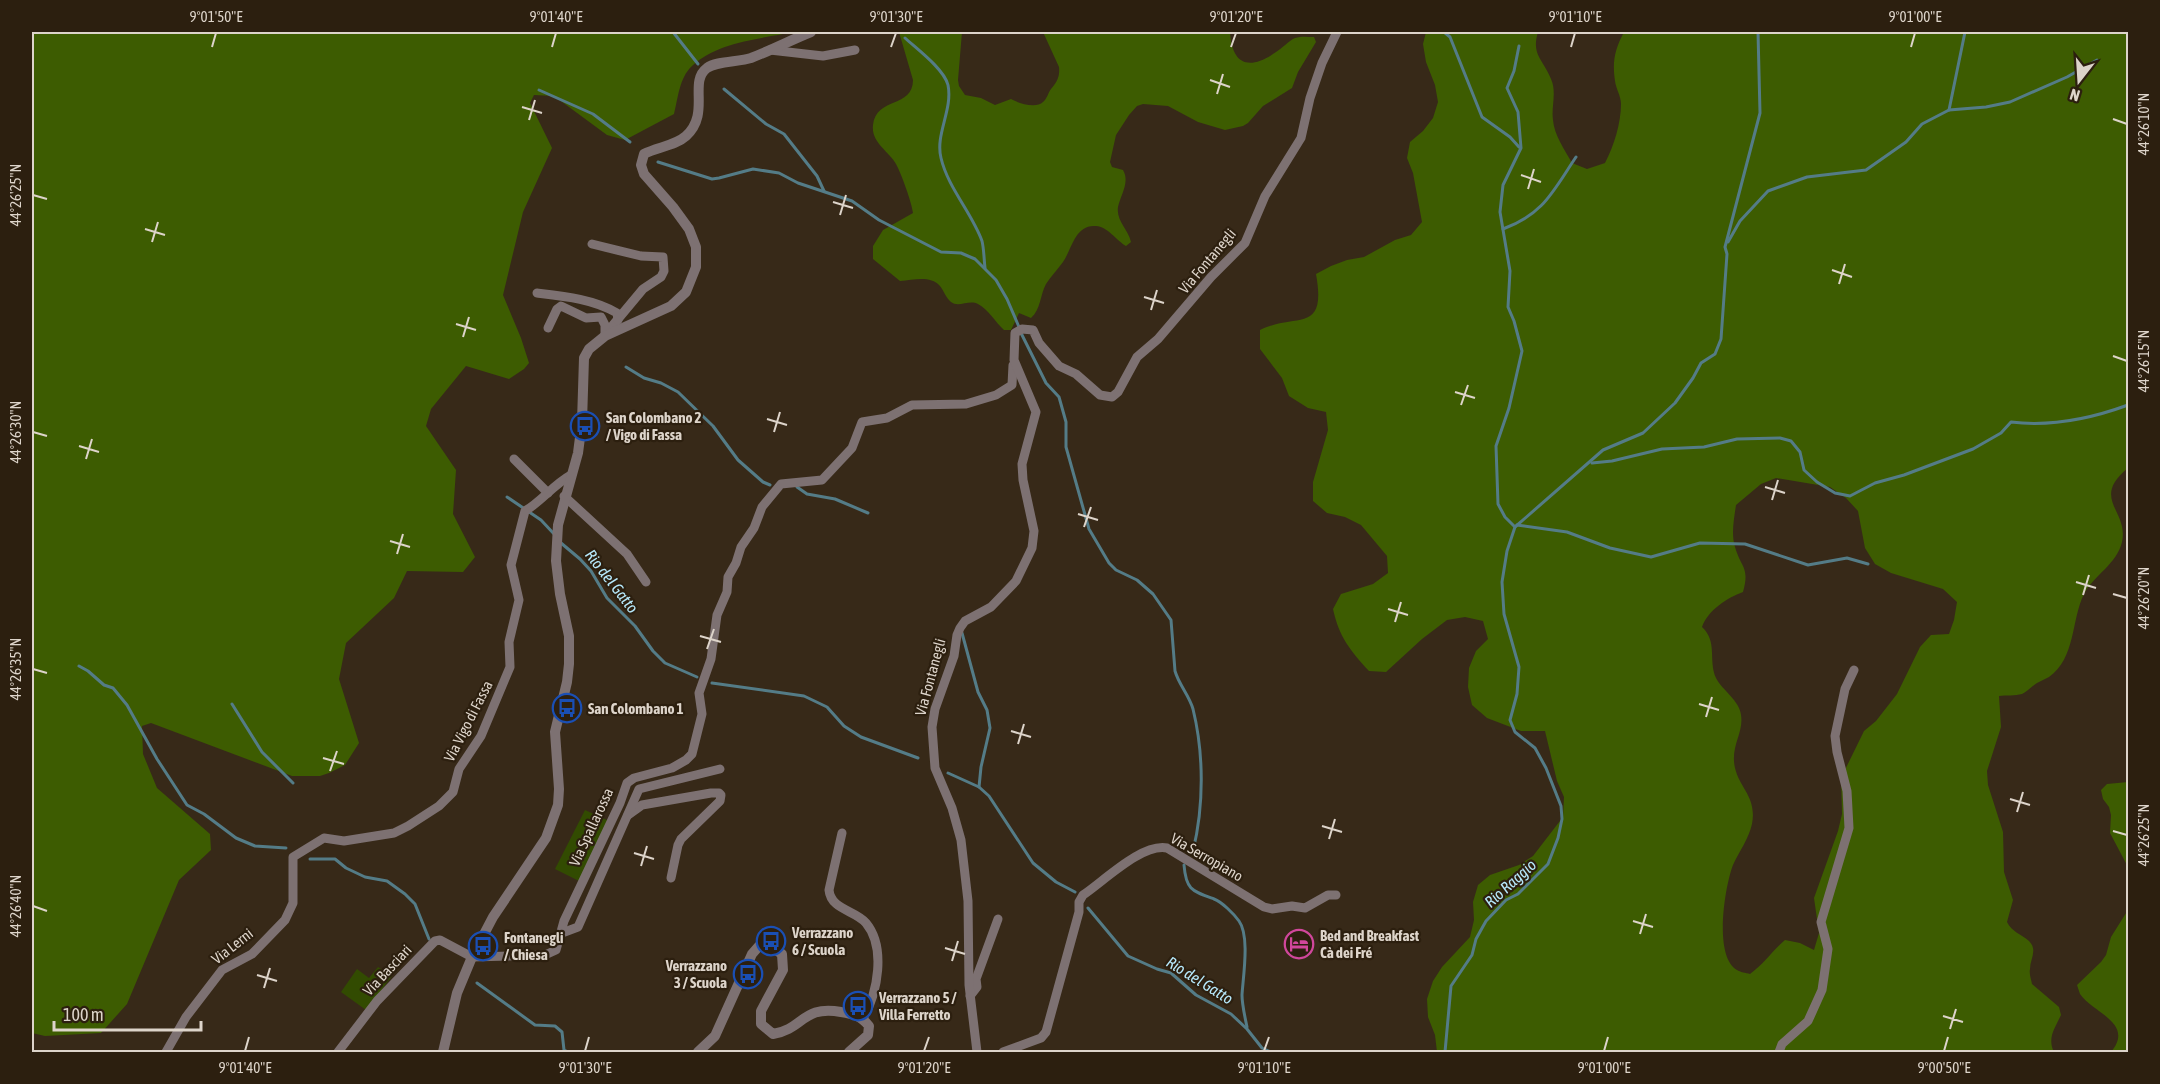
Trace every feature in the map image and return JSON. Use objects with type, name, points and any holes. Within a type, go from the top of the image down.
[{"type":"street","points":[[443,1053],[457,993],[473,954],[493,917],[546,837],[558,805],[555,732],[567,682],[569,636],[556,561],[558,525],[564,496],[578,453],[582,422],[584,358],[589,349],[608,334],[671,306],[686,292],[696,267],[696,247],[688,228],[645,174],[641,165],[644,154],[655,148],[674,144],[685,136],[696,123],[699,113],[700,76],[708,67],[750,58],[811,32]]},
{"type":"street","name":"Via Fontanegli","points":[[977,1053],[970,996],[968,901],[961,840],[952,808],[935,768],[932,727],[935,709],[954,656],[960,628],[964,621],[991,607],[1016,581],[1032,548],[1034,531],[1023,480],[1022,464],[1036,412],[1014,360],[1015,333],[1028,329],[1033,330],[1039,343],[1059,366],[1076,374],[1100,395],[1112,397],[1118,392],[1137,357],[1158,339],[1211,277],[1245,243],[1266,196],[1301,138],[1310,98],[1322,63],[1337,32]]},
{"type":"street","points":[[770,50],[823,56],[855,50]]},
{"type":"street","points":[[592,244],[641,256],[663,257],[664,271],[661,277],[643,289],[608,334]]},
{"type":"street","points":[[537,293],[596,304],[618,313],[618,320]]},
{"type":"street","points":[[548,328],[557,309],[561,306],[586,318],[601,317],[608,334]]},
{"type":"street","name":"Via Spallarossa","points":[[473,954],[545,955],[556,950],[564,921],[620,803],[627,783],[634,778],[672,768],[692,754],[702,714],[699,693],[711,659],[717,615],[727,592],[728,577],[741,547],[754,528],[762,507],[774,491],[781,484],[822,480],[852,448],[862,422],[887,418],[912,405],[966,404],[996,395],[1009,388],[1013,382],[1014,360]]},
{"type":"street","points":[[514,459],[548,493]]},
{"type":"street","name":"Via Vigo di Fassa","points":[[453,792],[459,769],[481,736],[510,667],[509,642],[519,600],[511,566],[525,511],[570,475]]},
{"type":"street","points":[[564,496],[627,554],[646,582]]},
{"type":"street","points":[[1779,1053],[1782,1044],[1808,1021],[1822,990],[1828,949],[1821,922],[1849,828],[1847,791],[1835,736],[1845,689],[1854,670]]},
{"type":"street","name":"Via Spallarossa","points":[[562,933],[578,927],[639,789],[720,769]]},
{"type":"street","name":"Via Lerni","points":[[166,1053],[186,1017],[222,970],[252,954],[285,920],[293,903],[293,857],[324,838],[344,841],[394,833],[439,806],[453,792]]},
{"type":"street","name":"Via Spallarossa","points":[[626,817],[642,805],[711,793],[721,795],[720,801],[681,839],[671,878]]},
{"type":"street","points":[[842,834],[829,890],[830,896],[838,907],[865,922],[876,941],[879,960],[870,1006],[862,1018]]},
{"type":"street","name":"Via Serropiano","points":[[1003,1053],[1041,1038],[1046,1032],[1079,912],[1079,902],[1083,895],[1135,857],[1160,846],[1167,848],[1264,907],[1272,909],[1292,906],[1305,908],[1328,895],[1336,895]]},
{"type":"street","points":[[970,996],[977,987],[976,979],[998,919]]},
{"type":"street","name":"Via Basciari","points":[[338,1053],[377,1001],[435,941],[440,940],[473,954]]},
{"type":"street","points":[[698,1053],[715,1036],[752,954],[759,946],[771,947],[782,954],[783,970],[761,1011],[761,1024],[773,1034],[785,1032],[813,1012],[827,1009],[862,1018],[869,1026],[868,1035],[849,1053]]},
{"type":"green space","points":[[32,32],[793,32],[726,47],[702,58],[684,76],[674,114],[625,140],[607,135],[554,96],[534,95],[530,103],[552,148],[523,212],[503,295],[529,363],[509,379],[466,366],[431,409],[426,426],[456,470],[453,514],[475,557],[463,572],[407,571],[394,598],[346,643],[339,679],[359,743],[345,765],[320,776],[292,776],[151,723],[142,726],[143,754],[157,788],[210,834],[211,850],[179,880],[127,1004],[101,1033],[45,1036],[32,1033]]},
{"type":"green space","points":[[899,32],[962,32],[959,86],[965,95],[981,98],[995,105],[1011,99],[1022,104],[1036,105],[1046,99],[1058,79],[1059,67],[1043,32],[1230,32],[1234,52],[1238,58],[1250,63],[1266,58],[1295,38],[1314,37],[1316,42],[1298,72],[1292,88],[1263,106],[1243,126],[1225,130],[1198,122],[1168,106],[1143,104],[1137,106],[1116,135],[1110,162],[1112,167],[1123,170],[1125,175],[1118,212],[1131,242],[1126,246],[1100,227],[1089,226],[1083,229],[1075,238],[1063,262],[1046,284],[1039,306],[1031,318],[1019,313],[1011,330],[1004,330],[978,304],[971,302],[954,304],[940,286],[932,280],[900,281],[873,259],[873,246],[883,230],[913,213],[898,168],[878,142],[873,131],[876,116],[881,110],[907,95],[911,89],[913,80]]},
{"type":"green space","points":[[1426,32],[1538,32],[1537,52],[1553,84],[1555,131],[1572,163],[1587,169],[1605,163],[1616,134],[1621,104],[1615,81],[1614,61],[1624,32],[2128,32],[2128,468],[2117,479],[2112,488],[2111,497],[2121,521],[2122,542],[2115,557],[2084,594],[2069,649],[2058,669],[2022,694],[1999,696],[2001,727],[1987,771],[1988,785],[2003,832],[2004,872],[2013,900],[2007,922],[2011,928],[2032,944],[2030,973],[2032,984],[2059,1007],[2061,1015],[2051,1042],[2054,1052],[1437,1052],[1435,1035],[1428,1017],[1427,999],[1433,981],[1442,967],[1470,937],[1474,920],[1473,902],[1478,885],[1490,875],[1519,865],[1533,856],[1563,817],[1564,797],[1557,781],[1545,731],[1521,731],[1487,718],[1472,705],[1468,687],[1469,668],[1476,651],[1488,639],[1483,621],[1465,617],[1447,620],[1386,672],[1369,671],[1346,643],[1338,628],[1333,609],[1341,594],[1373,584],[1388,573],[1387,556],[1361,525],[1345,517],[1327,513],[1313,501],[1313,482],[1328,430],[1326,412],[1308,408],[1289,396],[1282,378],[1260,349],[1260,330],[1306,318],[1313,314],[1317,306],[1318,293],[1316,274],[1347,260],[1364,257],[1395,240],[1411,235],[1422,222],[1413,173],[1407,158],[1410,142],[1433,118],[1438,102],[1423,44]],"holes":[[[1776,478],[1830,487],[1846,498],[1858,511],[1865,548],[1875,564],[1891,573],[1943,589],[1957,602],[1949,634],[1931,635],[1920,647],[1897,694],[1876,721],[1864,731],[1841,778],[1842,814],[1814,898],[1819,933],[1814,950],[1800,943],[1785,940],[1750,974],[1737,970],[1730,962],[1725,951],[1723,936],[1724,904],[1730,875],[1749,834],[1753,815],[1750,800],[1737,775],[1734,760],[1735,746],[1741,728],[1741,715],[1738,705],[1716,678],[1710,639],[1702,627],[1719,605],[1743,592],[1746,577],[1733,537],[1736,505],[1761,484]]]},
{"type":"green space","points":[[2128,782],[2128,867],[2110,833],[2111,815],[2101,790],[2107,784]]},
{"type":"green space","points":[[585,810],[609,821],[579,881],[555,869]]},
{"type":"green space","points":[[2128,910],[2128,1052],[2111,1052],[2117,1042],[2118,1033],[2115,1026],[2086,1001],[2077,985],[2106,955],[2111,937]]},
{"type":"green space","points":[[378,967],[392,976],[366,1010],[341,992],[357,969],[369,978]]},
{"type":"waterway","points":[[673,32],[698,64]]},
{"type":"waterway","points":[[1444,32],[1450,37],[1482,117],[1510,137],[1519,147]]},
{"type":"waterway","name":"Rio Raggio","points":[[1445,1052],[1451,986],[1472,955],[1476,939],[1486,921],[1506,900],[1518,894],[1548,864],[1558,838],[1562,819],[1561,806],[1546,768],[1535,748],[1515,732],[1510,720],[1517,694],[1519,667],[1504,614],[1502,582],[1507,551],[1515,527],[1603,450],[1643,433],[1675,403],[1701,363],[1715,354],[1721,339],[1727,254],[1725,247],[1760,113],[1758,32]]},
{"type":"waterway","points":[[1949,110],[1965,32]]},
{"type":"waterway","points":[[905,38],[936,66],[948,85],[948,104],[940,140],[941,158],[949,180],[978,231],[984,251],[985,268]]},
{"type":"waterway","points":[[1515,527],[1505,517],[1498,504],[1496,446],[1509,408],[1522,351],[1508,307],[1510,271],[1500,212],[1503,185],[1521,148],[1518,112],[1507,88],[1514,71],[1519,46]]},
{"type":"waterway","points":[[1728,242],[1740,221],[1768,191],[1807,177],[1866,170],[1906,142],[1922,124],[1949,110],[1986,107],[2010,102],[2067,77],[2097,60]]},
{"type":"waterway","points":[[724,89],[766,124],[784,134],[817,176],[824,191]]},
{"type":"waterway","points":[[539,90],[593,114],[630,142]]},
{"type":"waterway","points":[[1503,229],[1538,209],[1554,191],[1576,157]]},
{"type":"waterway","points":[[658,162],[712,179],[753,169],[779,173],[798,183],[852,201],[879,220],[941,252],[961,253],[975,259],[996,280],[1019,327]]},
{"type":"waterway","points":[[1021,333],[1046,383],[1059,397],[1066,422],[1066,447],[1089,529],[1109,563],[1116,570],[1137,580],[1153,594],[1171,620],[1175,671],[1193,709],[1201,762],[1201,798],[1193,851]]},
{"type":"waterway","points":[[626,367],[644,378],[661,383],[678,392],[713,426],[738,460],[763,482],[770,485]]},
{"type":"waterway","points":[[1592,463],[1612,461],[1662,449],[1704,447],[1737,439],[1780,438],[1791,441],[1800,452],[1804,470],[1817,482],[1835,493],[1850,496],[1875,483],[1904,475],[1973,449],[2001,433],[2011,422],[2071,421],[2128,405]]},
{"type":"waterway","points":[[797,487],[807,494],[835,499],[868,513]]},
{"type":"waterway","name":"Rio del Gatto","points":[[507,497],[541,520],[555,535]]},
{"type":"waterway","points":[[1517,525],[1567,532],[1610,548],[1651,557],[1700,543],[1745,544],[1808,565],[1847,558],[1868,564]]},
{"type":"waterway","name":"Rio del Gatto","points":[[561,543],[591,571],[607,598],[635,626],[665,663],[697,677]]},
{"type":"waterway","points":[[962,633],[978,692],[987,710],[990,728],[979,787]]},
{"type":"waterway","points":[[79,666],[104,685],[113,688],[127,705],[157,759],[187,805],[204,814],[236,838],[255,846],[286,848]]},
{"type":"waterway","name":"Rio del Gatto","points":[[712,683],[804,696],[827,707],[844,726],[861,737],[918,758]]},
{"type":"waterway","points":[[232,704],[262,752],[293,783]]},
{"type":"waterway","name":"Rio del Gatto","points":[[948,773],[979,787],[989,796],[1033,863],[1056,882],[1075,892]]},
{"type":"waterway","points":[[310,859],[335,859],[346,868],[365,877],[387,881],[415,904],[429,939]]},
{"type":"waterway","points":[[1184,865],[1189,885],[1200,894],[1224,905],[1237,918],[1242,928],[1245,946],[1242,999],[1247,1027]]},
{"type":"waterway","name":"Rio del Gatto","points":[[1088,908],[1128,956],[1171,973],[1196,995],[1231,1014],[1262,1048],[1271,1052]]},
{"type":"waterway","points":[[477,983],[535,1025],[555,1026],[562,1032],[564,1050],[568,1052]]},
{"type":"place","name":"San Colombano 2 / Vigo di Fassa","points":[[585,426]]},
{"type":"place","name":"San Colombano 1","points":[[567,708]]},
{"type":"place","name":"Verrazzano 6 / Scuola","points":[[771,941]]},
{"type":"place","name":"Bed and Breakfast Cà dei Fré","points":[[1299,944]]},
{"type":"place","name":"Fontanegli / Chiesa","points":[[483,946]]},
{"type":"place","name":"Verrazzano 3 / Scuola","points":[[748,974]]},
{"type":"place","name":"Verrazzano 5 / Villa Ferretto","points":[[858,1006]]}]
